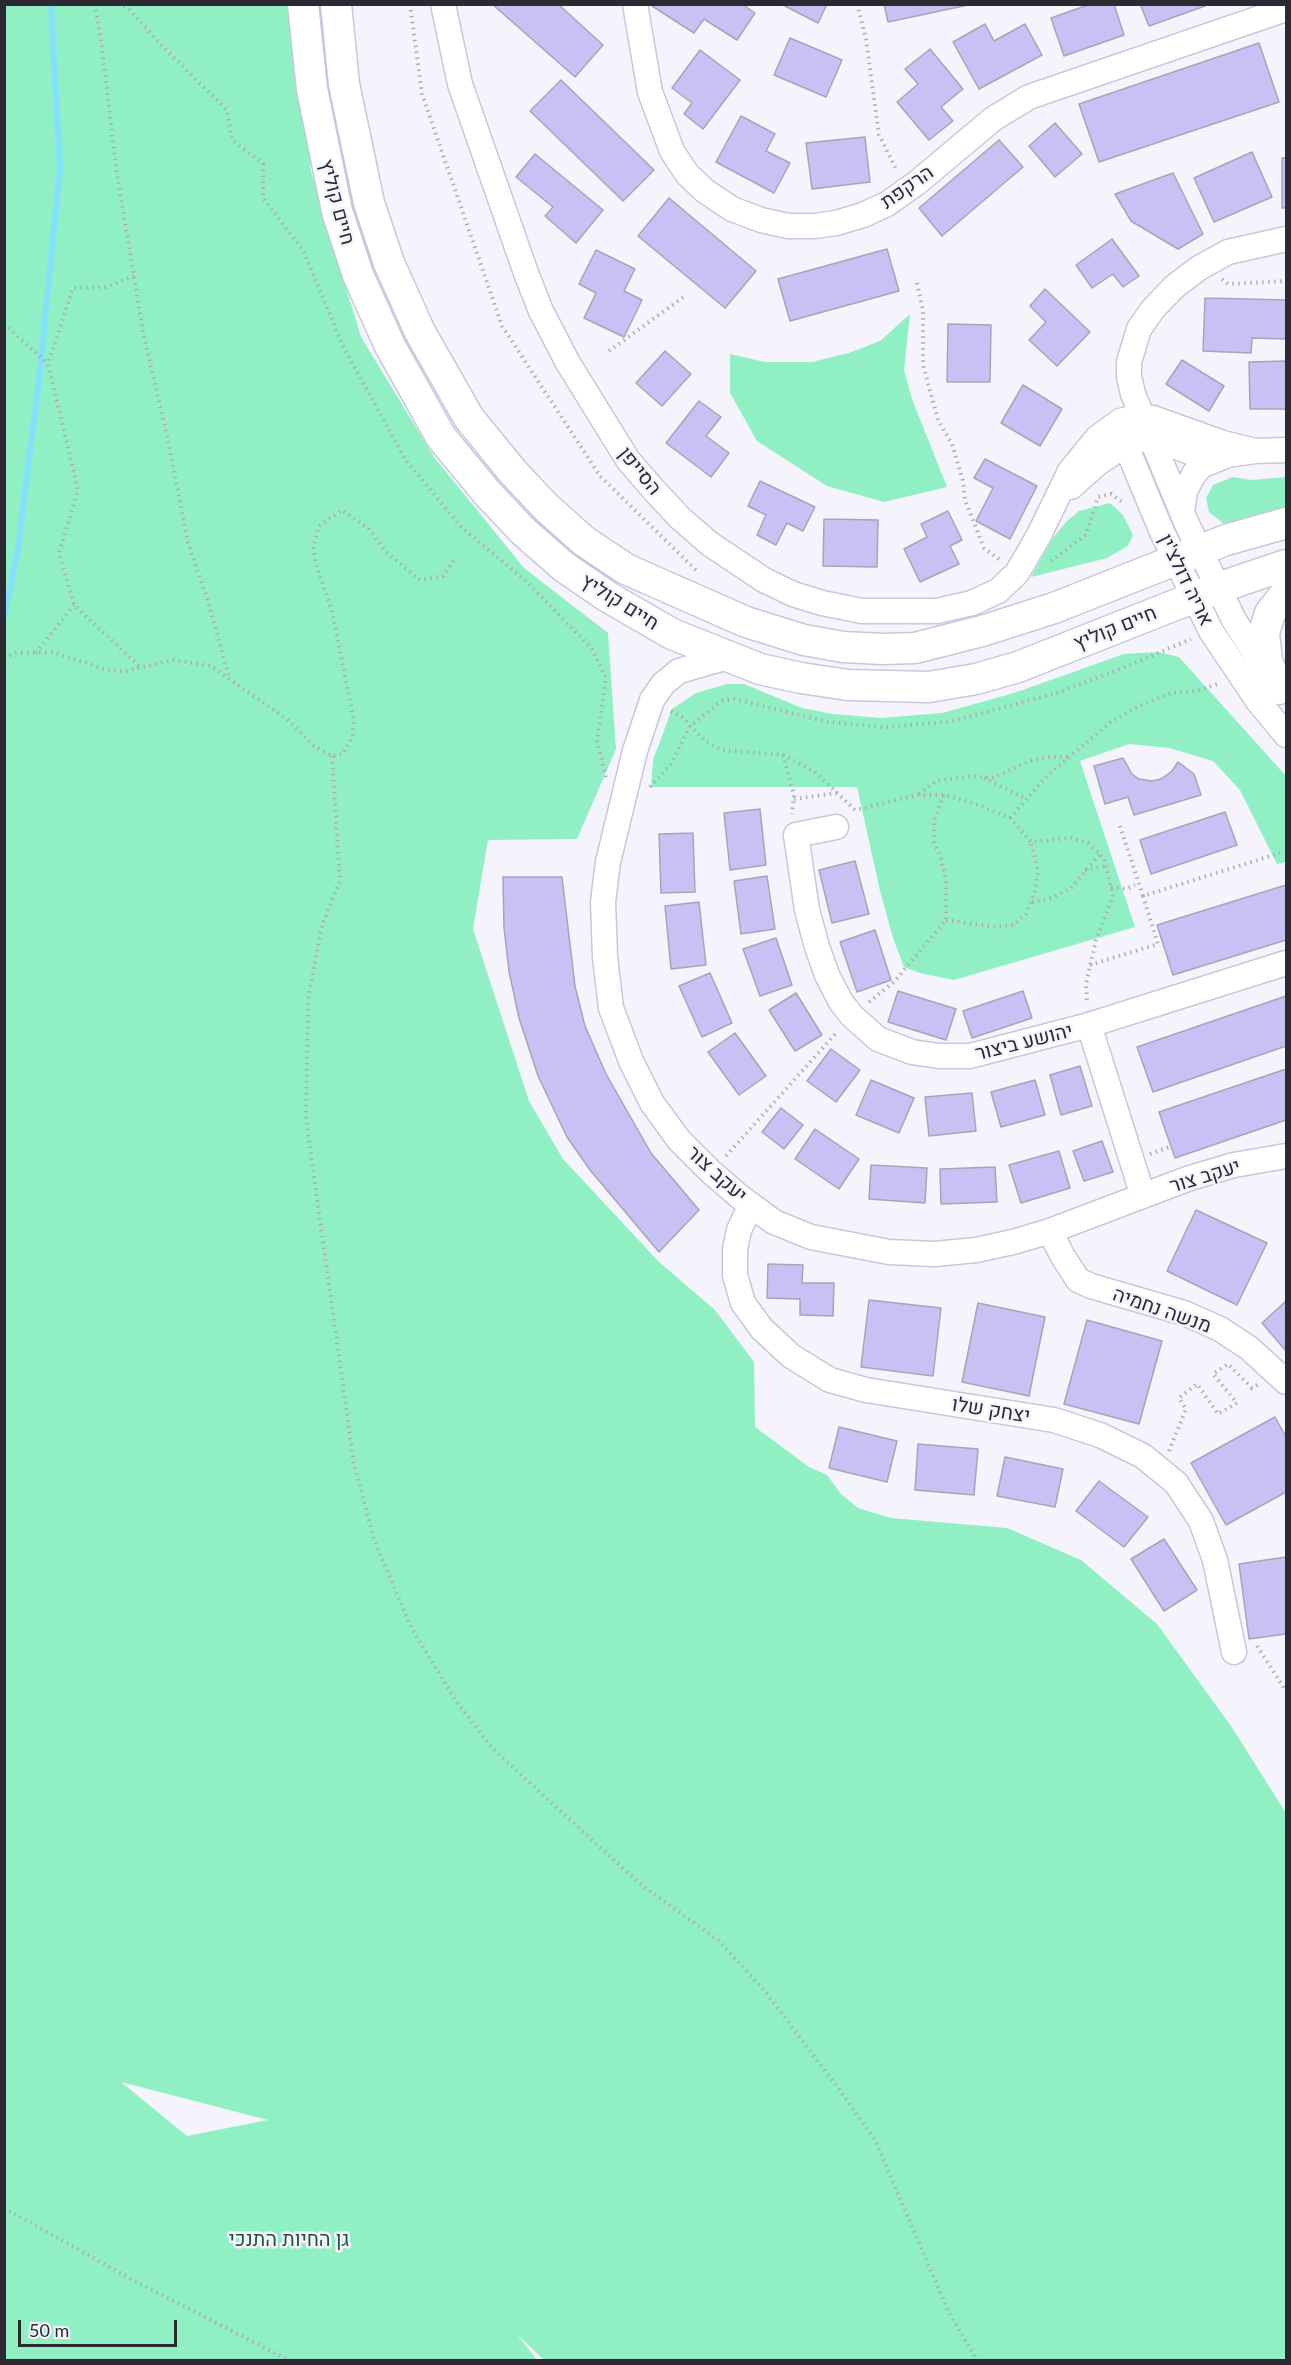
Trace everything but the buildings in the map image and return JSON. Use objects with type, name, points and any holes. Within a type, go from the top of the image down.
[{"type":"main road","name":"חיים קוליץ","points":[[303,4],[312,89],[337,211],[358,275],[390,346],[441,437],[488,494],[523,531],[564,567],[608,597],[672,634],[760,669],[848,686],[929,687],[976,679],[1018,667],[1205,593],[1287,565]]},
{"type":"main road","name":"חיים קוליץ","points":[[336,4],[344,84],[369,203],[389,263],[420,332],[469,418],[513,472],[546,507],[584,541],[626,569],[686,597],[766,628],[823,643],[883,649],[915,648],[982,631],[1054,608],[1226,540],[1287,523]]},
{"type":"main road","points":[[1283,693],[1267,661],[1264,633],[1270,613],[1287,593]]},
{"type":"street","name":"הסייפן","points":[[443,4],[460,84],[526,273],[568,363],[628,460],[680,518],[710,544],[764,580],[794,594],[822,603],[862,611],[937,611],[960,606],[998,591],[1017,573],[1054,507],[1070,471],[1088,446],[1120,421],[1142,417]]},
{"type":"street","name":"הרקפת","points":[[635,4],[650,92],[672,151],[682,166],[705,191],[732,209],[761,220],[788,226],[815,226],[863,215],[887,204],[993,119],[1029,97],[1287,9]]},
{"type":"street","name":"אריה דולצ'ין","points":[[1187,555],[1182,512],[1130,385],[1129,362],[1139,329],[1174,286],[1199,268],[1228,252],[1287,239]]},
{"type":"street","points":[[1125,445],[1124,437],[1128,425],[1142,417],[1161,419],[1223,443],[1256,451]]},
{"type":"street","name":"הסייפן","points":[[1054,507],[1089,469],[1125,445],[1151,439]]},
{"type":"street","points":[[1151,439],[1197,455],[1229,455]]},
{"type":"street","name":"אריה דולצ'ין","points":[[1125,445],[1187,555],[1205,593],[1211,631],[1240,677],[1287,735]]},
{"type":"street","points":[[1182,512],[1185,491],[1201,466],[1213,459],[1229,455],[1287,450]]},
{"type":"street","name":"אריה דולצ'ין","points":[[1205,593],[1234,620],[1283,693]]},
{"type":"street","name":"יעקב צור","points":[[728,657],[679,671],[663,684],[652,700],[635,750],[609,862],[603,902],[605,957],[612,1008],[631,1061],[652,1103],[679,1140],[711,1172],[774,1221],[811,1237],[889,1252],[935,1254],[975,1250],[1050,1231],[1190,1178],[1233,1165],[1287,1156]]},
{"type":"street","points":[[796,835],[836,827]]},
{"type":"street","name":"יהושע ביצור","points":[[796,835],[807,910],[826,975],[852,1016],[878,1039],[912,1052],[939,1056],[970,1056],[1089,1025],[1287,963]]},
{"type":"street","points":[[1089,1025],[1143,1196]]},
{"type":"street","name":"יצחק שלו","points":[[751,1205],[735,1249],[735,1275],[743,1303],[762,1329],[791,1356],[830,1380],[866,1390],[1054,1420],[1100,1434],[1143,1456],[1176,1483],[1201,1521],[1215,1560],[1233,1652]]},
{"type":"street","name":"מנשה נחמיה","points":[[1050,1231],[1078,1280],[1091,1286],[1184,1313],[1220,1329],[1249,1348],[1281,1376]]},
{"type":"path","points":[[95,4],[117,174],[143,332],[188,543],[229,679]]},
{"type":"path","points":[[410,4],[422,94],[502,326],[600,476],[696,570],[705,574]]},
{"type":"path","points":[[857,4],[866,39],[879,135],[907,189]]},
{"type":"path","points":[[134,276],[106,286],[73,288],[48,364],[78,490],[59,553],[74,605],[141,668]]},
{"type":"path","points":[[1228,284],[1287,281]]},
{"type":"path","points":[[917,283],[923,311],[923,365],[938,420],[952,444],[970,515],[984,548],[1017,573]]},
{"type":"path","points":[[609,351],[685,296]]},
{"type":"path","points":[[4,324],[48,364]]},
{"type":"path","points":[[1047,564],[1086,535],[1098,497],[1111,494],[1127,506]]},
{"type":"path","points":[[4,658],[16,654],[53,652],[107,670],[126,671],[173,660],[210,666],[288,720],[314,746],[332,756],[343,754],[353,736],[354,721],[332,611],[316,564],[313,547],[319,526],[342,510],[369,528],[386,552],[420,580],[443,576],[456,557]]},
{"type":"path","points":[[36,653],[74,605]]},
{"type":"path","points":[[1158,611],[1176,645]]},
{"type":"path","points":[[1010,818],[1068,757],[1112,721],[1139,705],[1171,693],[1195,691],[1240,677]]},
{"type":"path","points":[[652,700],[683,718],[705,741],[722,750],[783,755],[814,771],[855,810],[918,795],[944,795],[973,803],[1010,818],[1031,842],[1038,872],[1026,914],[1013,925],[996,927],[946,920]]},
{"type":"path","points":[[783,755],[794,799],[791,818],[796,835]]},
{"type":"path","points":[[332,756],[340,881],[322,925],[308,1000],[306,1119],[354,1465],[375,1542],[411,1627],[456,1701],[493,1749],[639,1883],[718,1940],[764,1989],[833,2081],[875,2140],[949,2313],[977,2361]]},
{"type":"path","points":[[918,795],[936,781],[992,778],[1030,761],[1047,757],[1068,757]]},
{"type":"path","points":[[980,777],[1027,799]]},
{"type":"path","points":[[794,799],[838,793]]},
{"type":"path","points":[[1090,964],[1158,944],[1120,826]]},
{"type":"path","points":[[1031,842],[1071,838],[1088,843],[1104,858],[1113,896],[1096,940],[1086,984],[1089,1025]]},
{"type":"path","points":[[1143,896],[1280,853]]},
{"type":"path","points":[[1031,902],[1052,898],[1071,888],[1100,854]]},
{"type":"path","points":[[1084,870],[1106,866]]},
{"type":"path","points":[[1111,887],[1126,889],[1135,885]]},
{"type":"path","points":[[1161,1471],[1186,1409],[1179,1398],[1197,1384],[1218,1414],[1237,1403],[1213,1374],[1228,1364],[1252,1389],[1281,1376]]},
{"type":"path","points":[[1271,1666],[1287,1691]]},
{"type":"path","points":[[4,2208],[131,2279],[288,2361]]},
{"type":"green space","name":"גן החיות התנכי","points":[[5,5],[296,5],[311,171],[361,337],[434,457],[524,568],[608,633],[616,749],[577,839],[488,840],[473,929],[529,1101],[563,1159],[659,1262],[715,1310],[754,1362],[755,1427],[809,1467],[827,1475],[841,1494],[858,1508],[891,1518],[1007,1528],[1081,1560],[1157,1624],[1231,1726],[1286,1813],[1286,2360],[544,2360],[517,2334],[537,2360],[5,2360]],"holes":[[[121,2082],[268,2120],[187,2136]]]},
{"type":"green space","points":[[910,314],[904,370],[912,399],[947,487],[884,502],[827,486],[757,441],[730,393],[730,354],[765,362],[812,362],[849,353],[880,341]]},
{"type":"green space","points":[[1233,477],[1251,480],[1286,477],[1286,516],[1239,527],[1223,523],[1209,512],[1206,498],[1213,485]]},
{"type":"green space","points":[[1110,503],[1123,515],[1133,535],[1128,546],[1107,558],[1031,577],[1052,539],[1067,521],[1079,511]]},
{"type":"green space","points":[[1158,652],[1179,657],[1286,776],[1286,862],[1277,864],[1240,790],[1213,761],[1169,748],[1129,744],[1080,761],[1135,927],[954,980],[904,967],[880,891],[857,787],[651,787],[653,760],[672,709],[696,693],[727,684],[744,684],[802,708],[833,714],[881,718],[942,713],[1014,693],[1124,654]]},
{"type":"waterway","points":[[4,620],[18,548],[39,379],[60,168],[51,4]]}]
